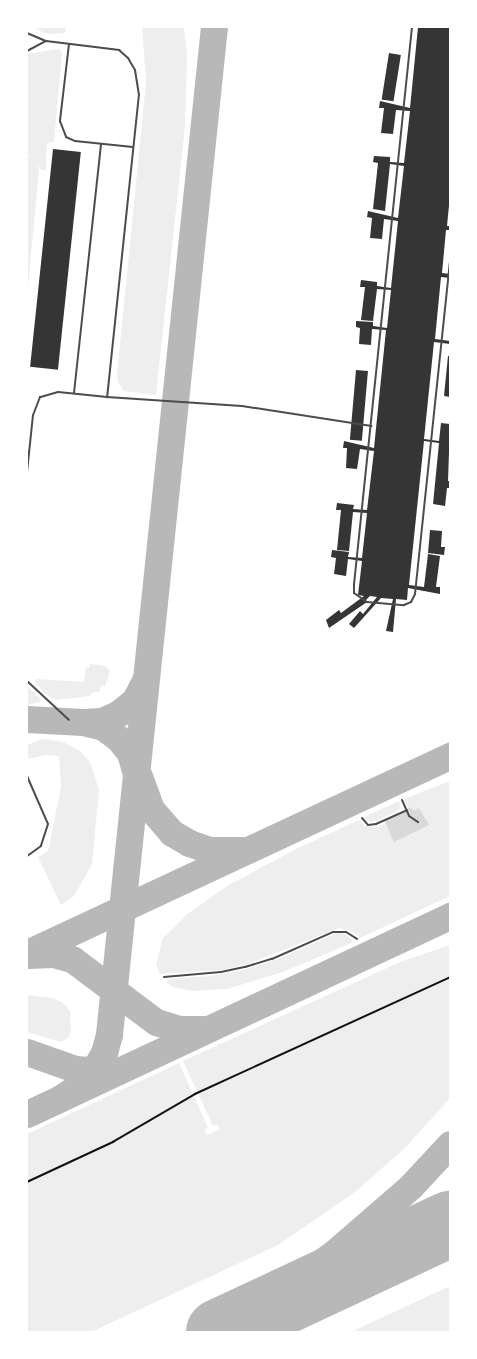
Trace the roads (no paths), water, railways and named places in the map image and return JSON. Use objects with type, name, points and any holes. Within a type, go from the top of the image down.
[{"type":"lane","points":[[412,27],[354,593],[367,602],[404,605],[411,602],[416,590],[450,263]]},
{"type":"lane","points":[[27,33],[46,41],[119,50],[132,64],[137,77],[139,94],[107,397]]},
{"type":"lane","points":[[27,51],[46,41]]},
{"type":"lane","points":[[69,44],[60,121],[62,131],[70,140],[133,147]]},
{"type":"lane","points":[[74,393],[101,144]]},
{"type":"lane","points":[[27,472],[33,415],[37,401],[51,392],[242,406],[371,426]]},
{"type":"lane","points":[[27,681],[69,720]]},
{"type":"lane","points":[[27,776],[48,824],[41,846],[27,856]]},
{"type":"lane","points":[[402,800],[407,810],[418,822]]},
{"type":"lane","points":[[362,818],[368,825],[376,824],[407,810]]},
{"type":"lane","points":[[164,976],[221,972],[245,967],[333,932],[345,932],[357,939]]}]
